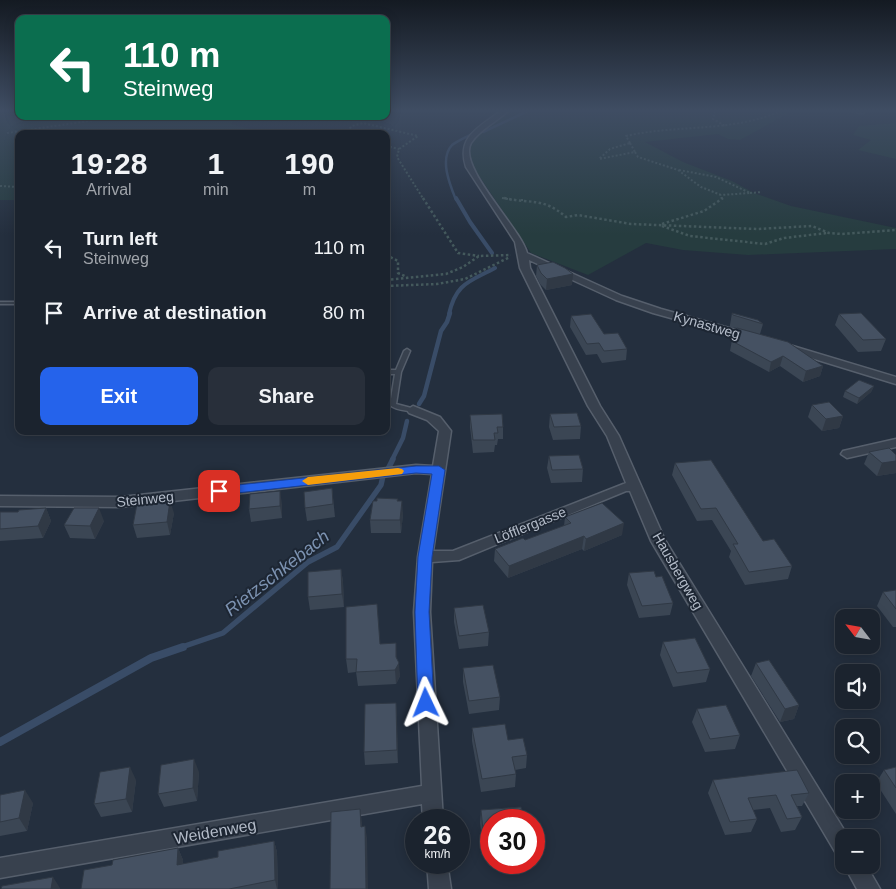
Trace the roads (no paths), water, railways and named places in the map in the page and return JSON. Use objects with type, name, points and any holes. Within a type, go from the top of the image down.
[{"type":"street","name":"Hausbergweg","points":[[465,151],[470,169],[518,240],[524,255],[525,268],[594,406],[612,436],[658,541],[835,833]]},
{"type":"street","name":"Kynastweg","points":[[524,255],[619,298],[657,312],[758,339]]},
{"type":"street","points":[[776,344],[896,381]]},
{"type":"street","points":[[413,410],[435,419],[445,431],[425,557],[422,612],[432,809]]},
{"type":"street","points":[[847,454],[896,443]]},
{"type":"street","name":"Steinweg","points":[[0,501],[120,502],[416,470],[439,470]]},
{"type":"street","name":"Löfflergasse","points":[[425,557],[454,556],[624,487],[634,487]]},
{"type":"street","name":"Weidenweg","points":[[0,868],[430,794]]},
{"type":"street","points":[[438,874],[440,889]]},
{"type":"street","points":[[860,874],[869,889]]},
{"type":"lane","points":[[0,303],[15,303]]},
{"type":"lane","points":[[407,351],[398,372],[393,405],[397,408],[413,410]]},
{"type":"lane","points":[[390,372],[398,372]]},
{"type":"waterway","name":"Rietzschkebach","points":[[448,151],[446,157],[447,172],[456,200]]},
{"type":"waterway","name":"Rietzschkebach","points":[[456,198],[492,253]]},
{"type":"waterway","name":"Rietzschkebach","points":[[449,314],[455,296],[460,290],[471,281],[495,268]]},
{"type":"waterway","name":"Rietzschkebach","points":[[419,404],[424,396],[441,331],[450,313]]},
{"type":"waterway","name":"Rietzschkebach","points":[[392,460],[403,438],[407,421]]},
{"type":"waterway","name":"Rietzschkebach","points":[[388,469],[393,459]]},
{"type":"waterway","name":"Rietzschkebach","points":[[179,648],[223,633],[308,562],[337,547],[381,485],[383,476]]},
{"type":"waterway","name":"Rietzschkebach","points":[[0,742],[151,658],[183,647]]}]
